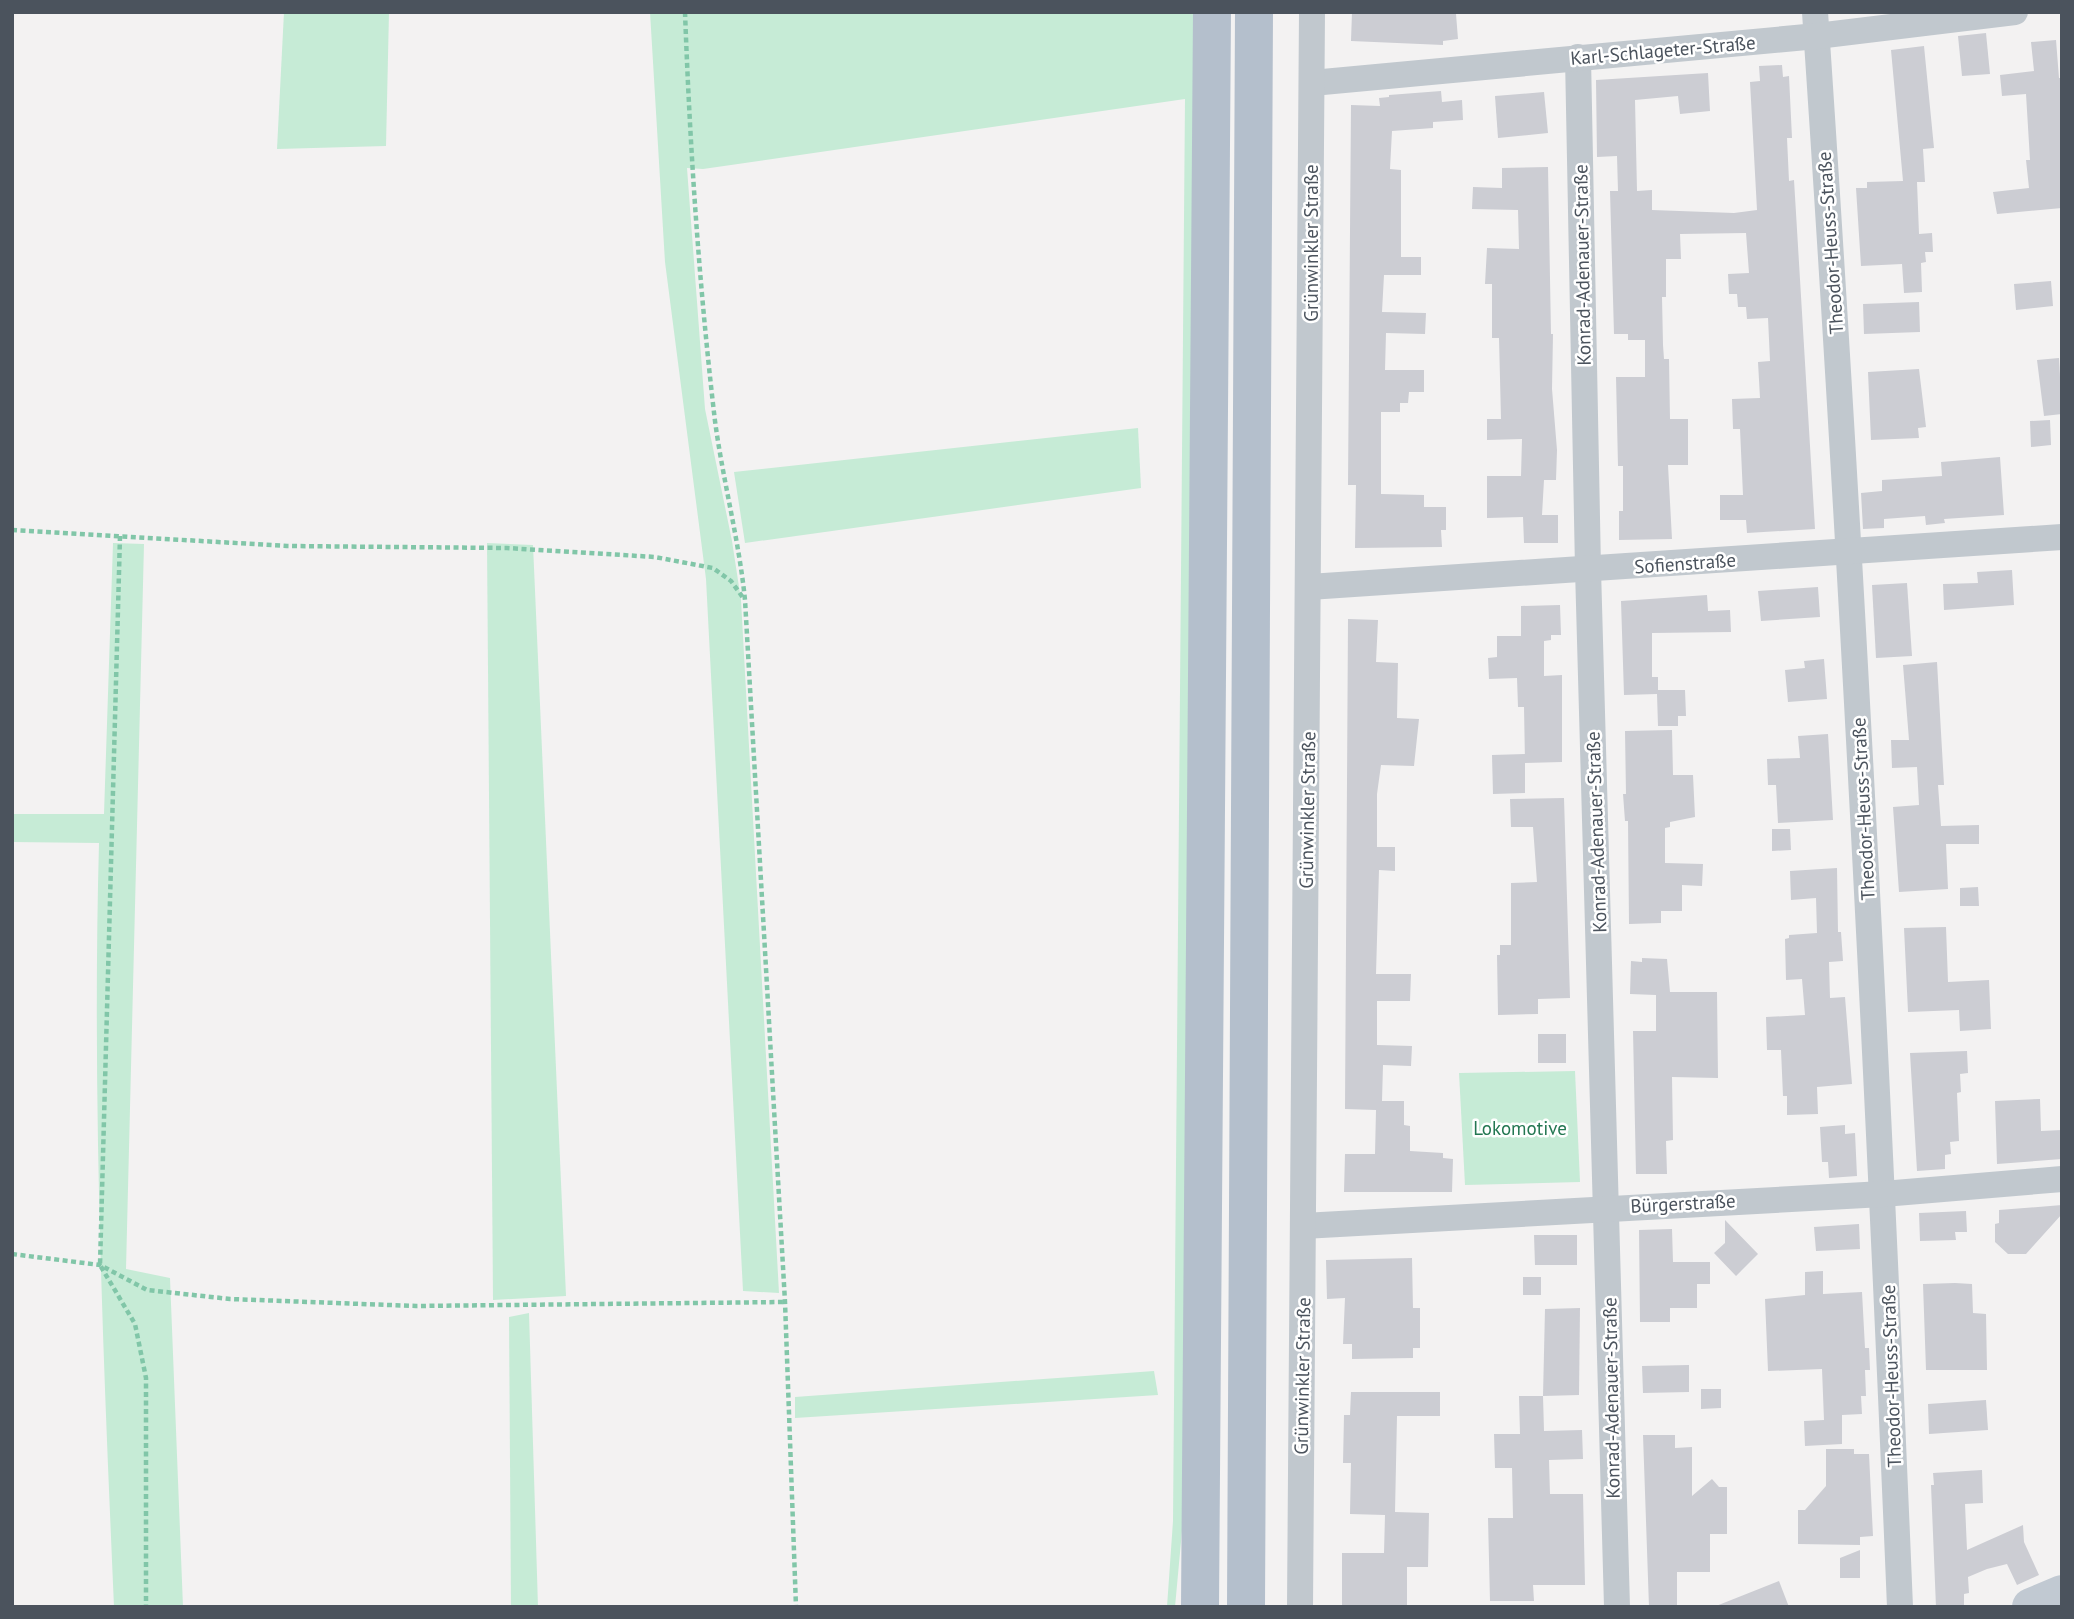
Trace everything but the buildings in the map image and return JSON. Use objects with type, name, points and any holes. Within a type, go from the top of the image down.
[{"type":"main road","points":[[1200,1607],[1212,12]]},
{"type":"main road","points":[[1246,1607],[1254,12]]},
{"type":"street","name":"Grünwinkler Straße","points":[[1300,1607],[1312,12]]},
{"type":"street","name":"Karl-Schlageter-Straße","points":[[1312,83],[1578,57],[1816,24],[2015,12]]},
{"type":"street","name":"Theodor-Heuss-Straße","points":[[1816,24],[1849,552],[1883,1194],[1900,1607]]},
{"type":"street","name":"Konrad-Adenauer-Straße","points":[[1578,57],[1588,569],[1616,1607]]},
{"type":"street","name":"Sofienstraße","points":[[1309,587],[2062,537]]},
{"type":"street","name":"Bürgerstraße","points":[[1303,1226],[1606,1207],[1883,1194],[2062,1179]]},
{"type":"street","points":[[2031,1607],[2062,1594]]},
{"type":"path","points":[[685,12],[691,155],[716,423],[739,547],[745,600],[785,1302],[796,1607]]},
{"type":"path","points":[[12,530],[287,546],[508,548],[655,557],[713,568],[731,581],[745,600]]},
{"type":"path","points":[[120,536],[100,1265],[135,1324],[146,1377],[146,1607]]},
{"type":"path","points":[[12,1254],[100,1265],[147,1290],[230,1299],[416,1307],[785,1302]]},
{"type":"green space","points":[[284,12],[389,12],[386,146],[277,149]]},
{"type":"green space","points":[[650,12],[1202,12],[1184,1509],[1175,1607],[1167,1607],[1173,1521],[1185,99],[703,169],[687,168],[705,409],[741,600],[779,1293],[743,1291],[706,579],[665,262]]},
{"type":"green space","points":[[1138,428],[1141,488],[745,543],[734,472]]},
{"type":"green space","points":[[113,543],[144,544],[126,1269],[170,1278],[183,1607],[114,1607],[98,1130],[99,843],[12,842],[12,814],[104,814]]},
{"type":"green space","points":[[487,543],[533,545],[566,1296],[493,1300]]},
{"type":"green space","name":"Lokomotive","points":[[1575,1071],[1580,1182],[1465,1185],[1459,1073]]},
{"type":"green space","points":[[529,1313],[538,1607],[511,1607],[509,1317]]},
{"type":"green space","points":[[1154,1371],[1158,1395],[795,1418],[795,1397]]}]
